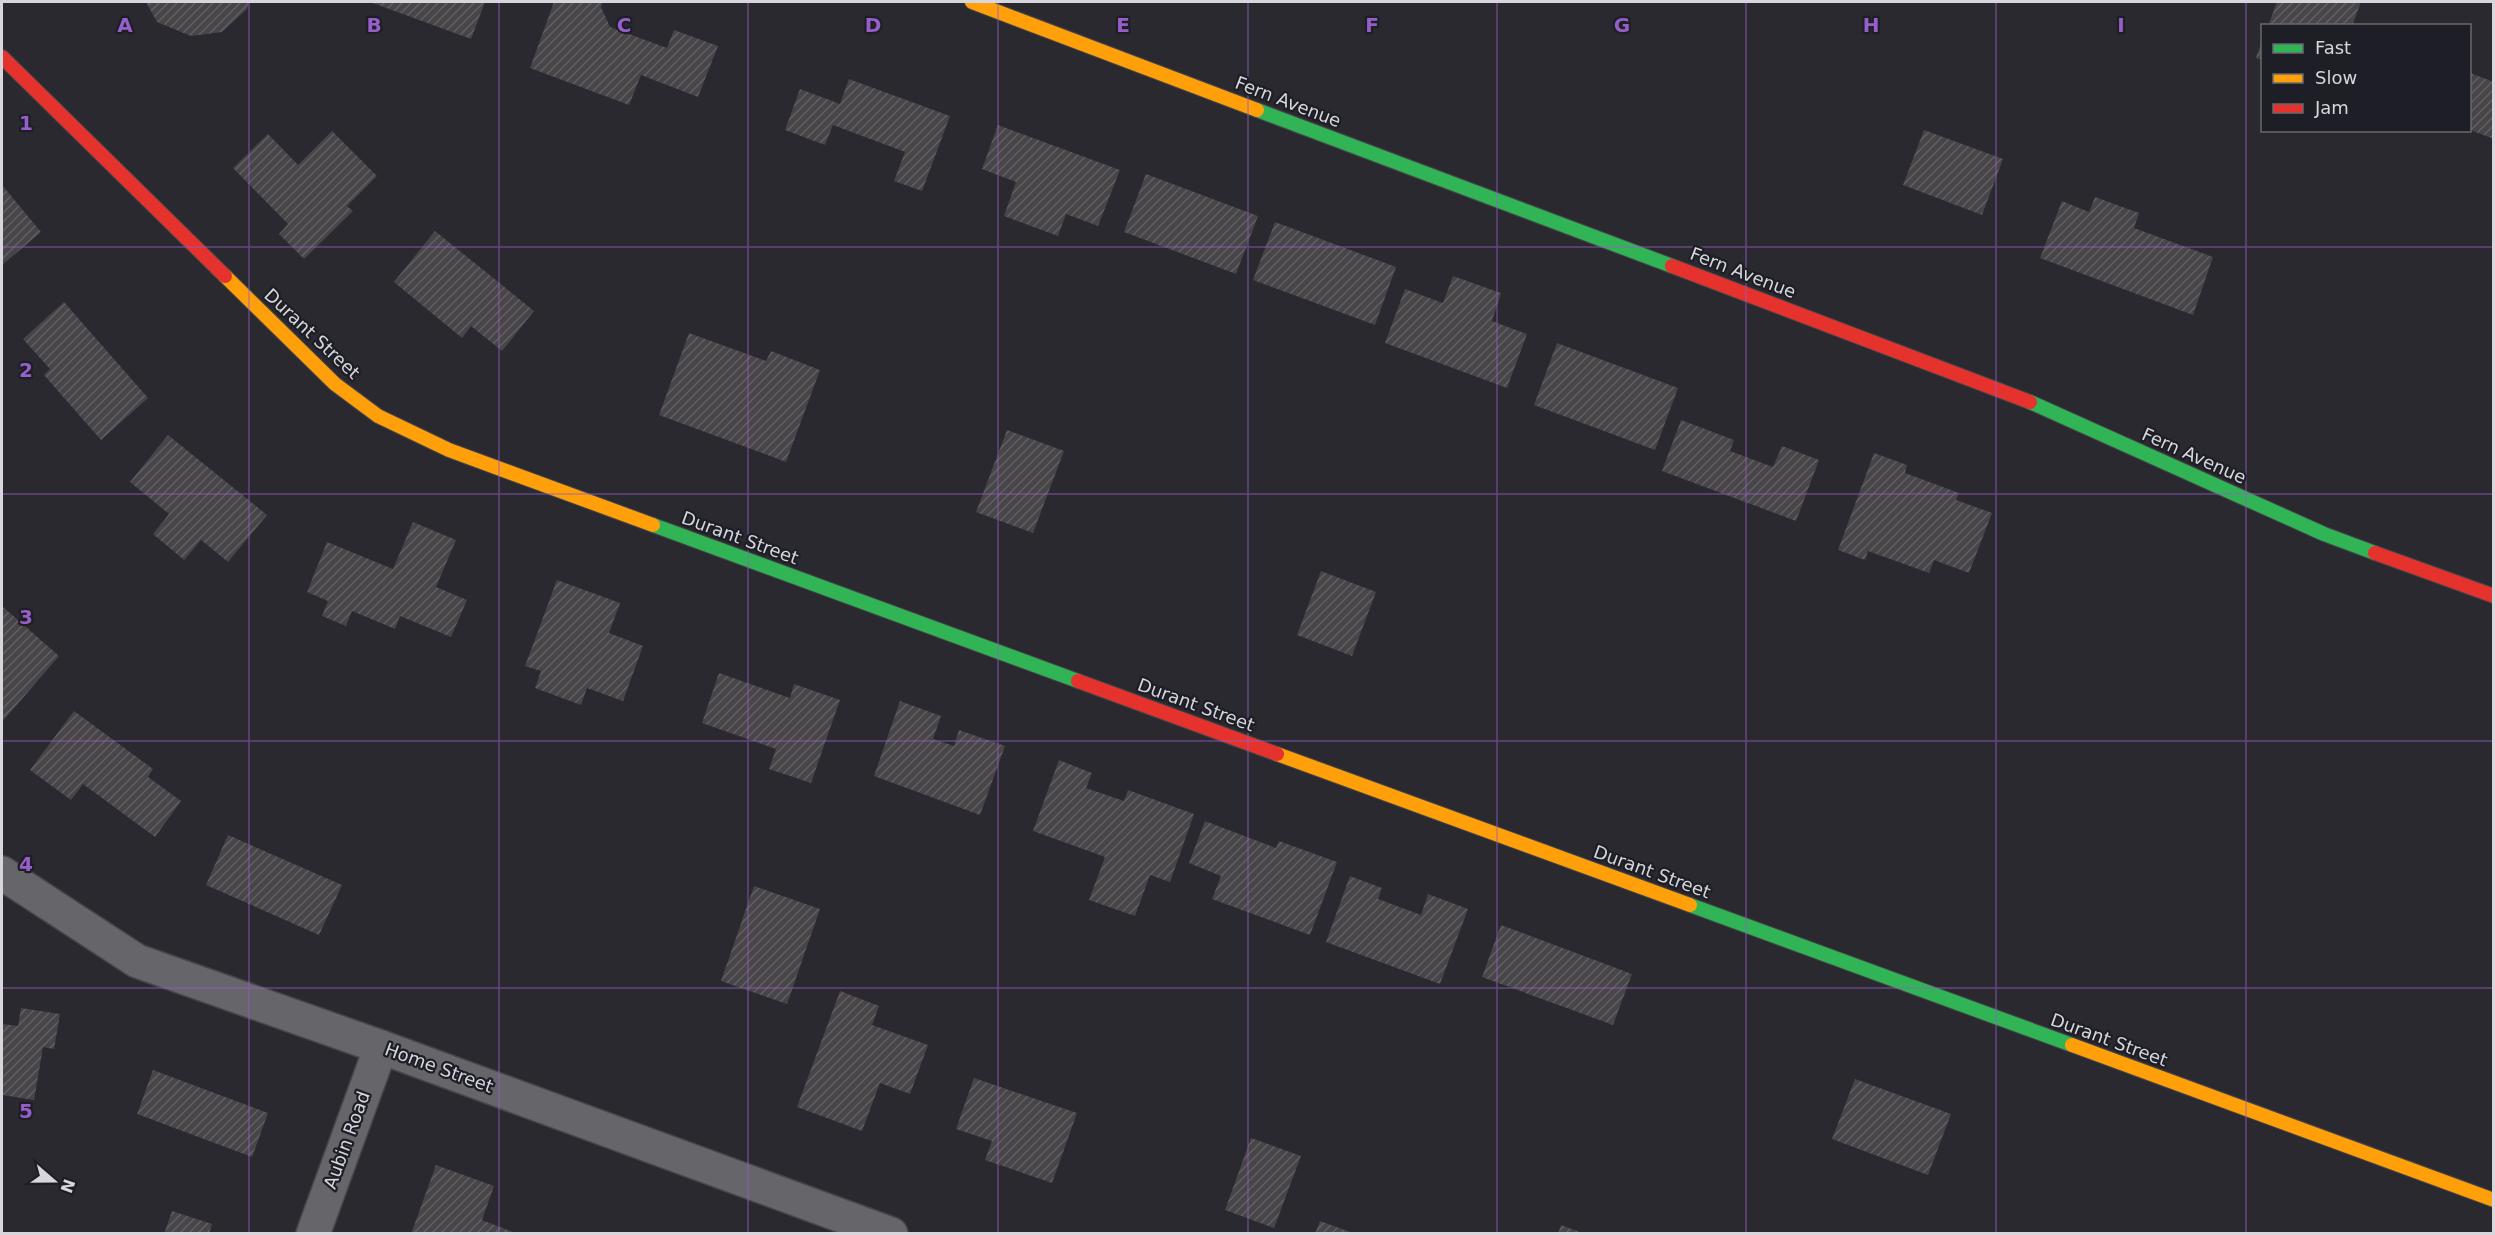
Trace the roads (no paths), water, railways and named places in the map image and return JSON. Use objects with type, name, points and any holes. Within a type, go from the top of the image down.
[{"type":"street","name":"Fern Avenue","points":[[972,2],[2018,397],[2324,534],[2493,596]]},
{"type":"street","name":"Durant Street","points":[[2,57],[335,384],[378,416],[414,435],[460,454],[2493,1200]]},
{"type":"street","name":"Home Street","points":[[2,873],[137,961],[381,1047],[891,1233]]},
{"type":"street","name":"Aubin Road","points":[[313,1233],[381,1047]]}]
